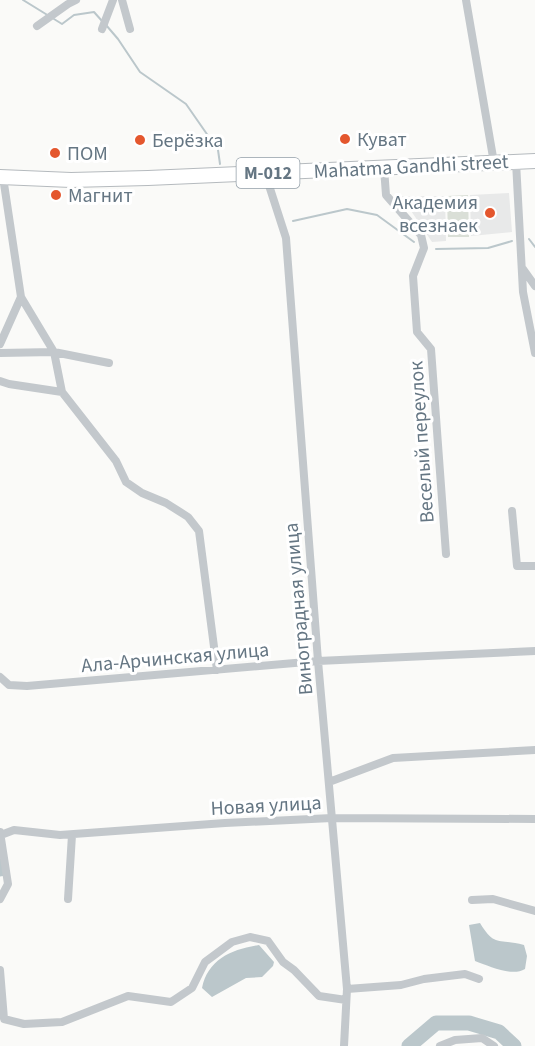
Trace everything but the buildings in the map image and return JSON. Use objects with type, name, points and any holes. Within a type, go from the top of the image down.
[{"type":"main road","name":"Mahatma Gandhi street","points":[[1,177],[71,180],[535,161]]},
{"type":"street","points":[[37,26],[76,0]]},
{"type":"street","points":[[102,29],[113,0]]},
{"type":"street","points":[[122,0],[130,29]]},
{"type":"street","points":[[466,0],[494,163]]},
{"type":"street","points":[[516,162],[523,292],[535,353]]},
{"type":"street","name":"Веселый переулок","points":[[384,168],[386,195],[421,236],[424,248],[413,276],[417,332],[431,349],[446,554]]},
{"type":"street","name":"Виноградная улица","points":[[265,173],[286,238],[318,661],[347,989],[344,1046]]},
{"type":"street","points":[[1,177],[21,297],[54,352],[62,392],[116,460],[126,482],[142,493],[181,512],[199,531],[217,670]]},
{"type":"street","points":[[522,268],[535,286]]},
{"type":"street","points":[[0,344],[21,297]]},
{"type":"street","points":[[0,353],[54,352],[109,363]]},
{"type":"street","points":[[0,381],[62,392]]},
{"type":"street","points":[[512,511],[517,566],[535,566]]},
{"type":"street","name":"Ала-Арчинская улица","points":[[0,675],[9,685],[27,686],[318,661],[535,651]]},
{"type":"street","points":[[329,782],[393,758],[535,750]]},
{"type":"street","name":"Новая улица","points":[[1,833],[14,830],[60,835],[332,818],[535,819]]},
{"type":"street","points":[[0,899],[8,884],[1,833]]},
{"type":"street","points":[[68,899],[72,834]]},
{"type":"street","points":[[472,900],[493,899],[535,911]]},
{"type":"street","points":[[0,970],[4,1019],[24,1024],[62,1022],[128,996],[171,1002],[192,988],[205,962],[232,942],[249,937],[268,940],[283,962],[294,969],[319,996],[346,999]]},
{"type":"street","points":[[347,989],[401,985],[424,979],[465,974],[479,980]]},
{"type":"street","points":[[440,1046],[455,1040],[482,1038],[494,1046]]},
{"type":"shaded area","name":"Академия всезнаек","points":[[509,193],[512,232],[471,236],[470,195]]},
{"type":"shaded area","points":[[468,195],[469,237],[448,237],[447,196]]},
{"type":"shaded area","name":"Академия всезнаек","points":[[401,196],[445,196],[446,241],[432,242]]},
{"type":"shaded area","points":[[480,923],[490,936],[498,941],[524,945],[527,956],[525,969],[507,971],[475,961],[469,925]]},
{"type":"shaded area","points":[[259,945],[274,962],[262,977],[246,978],[212,997],[202,988],[210,970],[223,957],[240,949]]},
{"type":"waterway","points":[[23,0],[49,16]]},
{"type":"waterway","points":[[54,19],[62,24],[74,15],[94,12],[102,21]]},
{"type":"waterway","points":[[106,25],[140,72],[186,104],[218,150],[220,164]]},
{"type":"waterway","points":[[293,221],[347,209],[377,215],[414,242]]},
{"type":"waterway","points":[[529,239],[535,247]]},
{"type":"waterway","points":[[436,249],[488,248],[512,241]]},
{"type":"waterway","points":[[409,1046],[436,1023],[469,1023],[499,1032],[514,1046]]},
{"type":"place","name":"Куват","points":[[345,139]]},
{"type":"place","name":"Берёзка","points":[[140,140]]},
{"type":"place","name":"ПОМ","points":[[55,153]]},
{"type":"place","name":"Магнит","points":[[56,195]]},
{"type":"place","name":"Академия всезнаек","points":[[490,213]]}]
